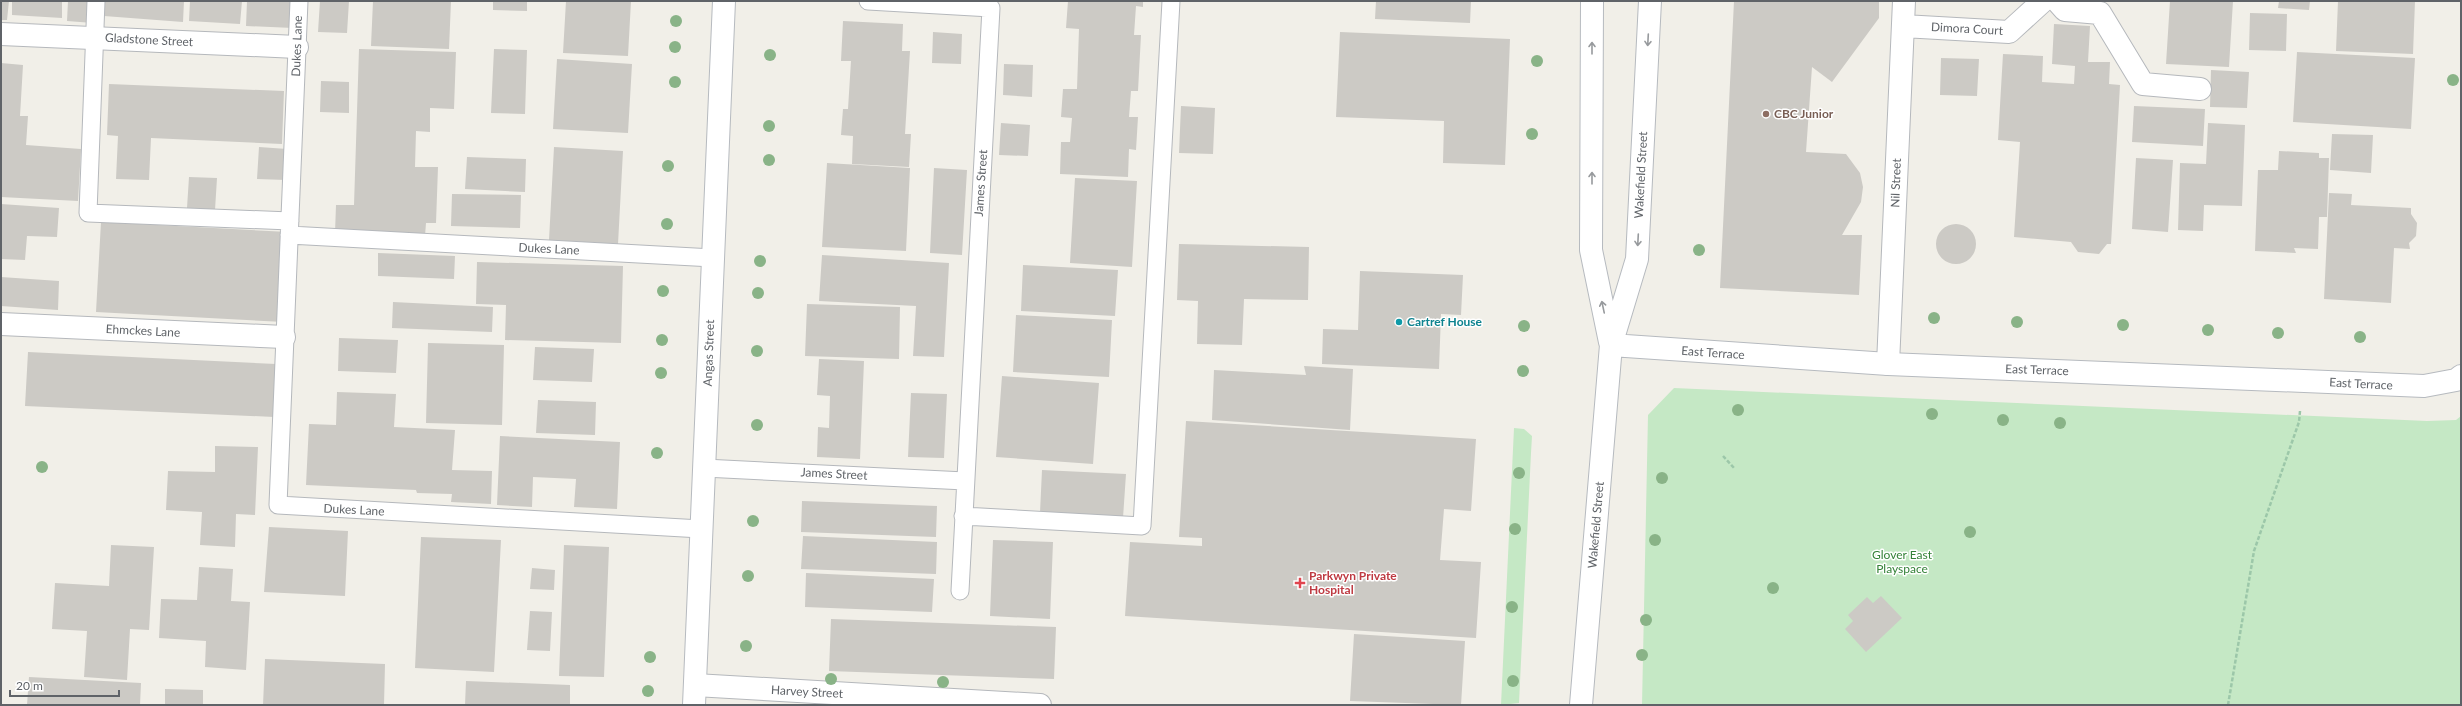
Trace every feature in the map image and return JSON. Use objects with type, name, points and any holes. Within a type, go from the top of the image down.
[{"type":"street","name":"Angas Street","points":[[694,695],[724,1]]},
{"type":"street","name":"Wakefield Street","points":[[1592,1],[1591,250],[1611,345]]},
{"type":"street","name":"Wakefield Street","points":[[1581,705],[1611,345],[1637,259],[1650,1]]},
{"type":"street","name":"Nil Street","points":[[1888,364],[1904,1]]},
{"type":"street","name":"Dimora Court","points":[[1903,26],[2009,32],[2043,1]]},
{"type":"street","points":[[2057,1],[2066,10],[2100,13],[2143,84],[2200,89]]},
{"type":"street","name":"Gladstone Street","points":[[1,34],[297,47]]},
{"type":"street","name":"Ehmckes Lane","points":[[1,324],[284,337]]},
{"type":"street","name":"East Terrace","points":[[1611,345],[1888,364],[2431,386],[2456,380],[2461,376]]},
{"type":"street","name":"Harvey Street","points":[[694,695],[1040,705]]},
{"type":"lane","points":[[96,1],[88,213],[290,228]]},
{"type":"lane","name":"Dukes Lane","points":[[299,1],[278,505],[701,529]]},
{"type":"lane","name":"James Street","points":[[868,1],[991,8],[964,480],[960,591]]},
{"type":"lane","points":[[963,516],[1142,526],[1171,1]]},
{"type":"lane","name":"Dukes Lane","points":[[290,228],[713,258]]},
{"type":"lane","name":"James Street","points":[[704,468],[964,480]]},
{"type":"path","points":[[2228,705],[2254,551],[2299,422],[2302,381]]},
{"type":"path","points":[[1724,456],[1735,469]]},
{"type":"green space","name":"Glover East Playspace","points":[[1674,388],[2427,421],[2456,420],[2461,416],[2461,705],[1642,705],[1648,415]]},
{"type":"green space","points":[[1514,428],[1524,429],[1532,436],[1519,703],[1501,705]]},
{"type":"building","points":[[1,1],[9,1],[7,20],[1,20]]},
{"type":"building","points":[[12,1],[62,1],[62,18],[12,15]]},
{"type":"building","points":[[68,1],[94,1],[93,23],[67,21]]},
{"type":"building","points":[[105,1],[184,1],[183,22],[104,16]]},
{"type":"building","points":[[190,1],[242,1],[240,24],[189,21]]},
{"type":"building","points":[[247,1],[294,1],[293,28],[246,26]]},
{"type":"building","points":[[320,1],[349,1],[347,33],[318,32]]},
{"type":"building","points":[[373,1],[451,1],[449,49],[371,46]]},
{"type":"building","points":[[493,1],[527,1],[527,11],[493,10]]},
{"type":"building","points":[[566,1],[631,1],[628,56],[563,53]]},
{"type":"building","points":[[1068,1],[1143,1],[1143,7],[1136,6],[1134,35],[1141,35],[1138,91],[1131,91],[1129,117],[1138,117],[1136,150],[1129,149],[1128,177],[1060,174],[1061,142],[1070,142],[1072,118],[1061,117],[1063,89],[1077,89],[1079,29],[1066,28]]},
{"type":"building","points":[[1376,1],[1471,1],[1470,23],[1375,19]]},
{"type":"building","points":[[1734,1],[1879,1],[1879,18],[1832,82],[1812,67],[1806,152],[1846,154],[1860,173],[1863,187],[1861,202],[1842,235],[1862,235],[1859,295],[1720,288]]},
{"type":"building","points":[[2170,1],[2233,1],[2229,67],[2166,64]]},
{"type":"building","points":[[2279,1],[2310,1],[2309,10],[2278,8]]},
{"type":"building","points":[[2338,1],[2415,1],[2413,54],[2336,51]]},
{"type":"building","points":[[2250,13],[2287,14],[2286,51],[2249,50]]},
{"type":"building","points":[[843,21],[903,24],[902,51],[910,51],[905,134],[911,134],[909,167],[852,164],[853,136],[841,135],[843,109],[848,109],[851,61],[841,61]]},
{"type":"building","points":[[2054,24],[2090,26],[2088,62],[2110,62],[2109,84],[2120,85],[2111,244],[2107,244],[2099,254],[2078,252],[2071,242],[2014,237],[2020,142],[1998,140],[2003,54],[2043,56],[2042,82],[2074,84],[2075,66],[2052,64]]},
{"type":"building","points":[[933,32],[962,34],[961,64],[932,63]]},
{"type":"building","points":[[1340,32],[1510,39],[1505,165],[1443,163],[1444,121],[1336,117]]},
{"type":"building","points":[[359,49],[456,52],[454,109],[430,108],[430,132],[416,131],[415,167],[438,167],[436,223],[426,223],[425,236],[335,233],[336,205],[354,205]]},
{"type":"building","points":[[494,49],[527,50],[525,114],[491,113]]},
{"type":"building","points":[[2297,52],[2415,58],[2411,129],[2293,122]]},
{"type":"building","points":[[1941,58],[1979,59],[1977,96],[1940,95]]},
{"type":"building","points":[[557,59],[632,64],[628,133],[553,129]]},
{"type":"building","points":[[1,63],[23,65],[20,116],[28,116],[26,145],[81,149],[78,201],[1,197]]},
{"type":"building","points":[[1004,64],[1033,65],[1032,97],[1003,95]]},
{"type":"building","points":[[2211,70],[2249,72],[2247,108],[2210,107]]},
{"type":"building","points":[[321,81],[349,82],[349,113],[320,112]]},
{"type":"building","points":[[109,84],[284,91],[282,144],[151,138],[149,180],[116,179],[118,136],[107,135]]},
{"type":"building","points":[[1181,106],[1215,108],[1213,154],[1179,153]]},
{"type":"building","points":[[2134,106],[2205,109],[2203,146],[2132,142]]},
{"type":"building","points":[[1001,123],[1030,125],[1028,156],[999,155]]},
{"type":"building","points":[[2208,123],[2245,125],[2242,206],[2204,205],[2203,231],[2178,230],[2180,163],[2206,164]]},
{"type":"building","points":[[2332,134],[2373,135],[2371,173],[2330,170]]},
{"type":"building","points":[[259,147],[287,149],[286,180],[257,179]]},
{"type":"building","points":[[554,147],[623,151],[618,244],[549,240]]},
{"type":"building","points":[[2279,151],[2319,153],[2319,158],[2329,158],[2327,217],[2319,217],[2318,249],[2294,248],[2296,253],[2255,251],[2258,170],[2278,170]]},
{"type":"building","points":[[467,157],[526,159],[525,192],[465,189]]},
{"type":"building","points":[[2136,158],[2173,160],[2168,232],[2132,229]]},
{"type":"building","points":[[827,163],[910,168],[906,251],[822,247]]},
{"type":"building","points":[[934,168],[967,170],[962,255],[930,253]]},
{"type":"building","points":[[189,177],[217,178],[215,210],[187,208]]},
{"type":"building","points":[[1075,178],[1137,181],[1132,267],[1070,263]]},
{"type":"building","points":[[2329,193],[2352,194],[2351,205],[2411,208],[2411,214],[2417,223],[2416,236],[2409,243],[2410,249],[2394,248],[2391,303],[2324,299]]},
{"type":"building","points":[[452,194],[521,195],[520,228],[451,226]]},
{"type":"building","points":[[1,204],[59,208],[57,237],[27,236],[25,260],[1,259]]},
{"type":"building","points":[[101,222],[288,232],[284,322],[96,312]]},
{"type":"building","points":[[1960,224],[1967,227],[1973,233],[1976,244],[1975,252],[1967,261],[1960,264],[1952,264],[1945,261],[1937,252],[1936,240],[1939,233],[1948,225]]},
{"type":"building","points":[[1179,244],[1309,247],[1308,300],[1244,299],[1242,345],[1197,344],[1198,301],[1177,300]]},
{"type":"building","points":[[378,253],[455,256],[454,279],[378,276]]},
{"type":"building","points":[[822,255],[949,263],[944,357],[913,356],[916,306],[819,301]]},
{"type":"building","points":[[477,262],[623,266],[621,343],[505,340],[506,305],[476,304]]},
{"type":"building","points":[[1023,265],[1118,270],[1115,316],[1021,311]]},
{"type":"building","name":"Cartref House","points":[[1360,271],[1463,275],[1461,315],[1441,314],[1439,369],[1322,364],[1323,329],[1358,330]]},
{"type":"building","points":[[1,277],[59,281],[58,310],[1,306]]},
{"type":"building","points":[[393,302],[493,307],[492,332],[392,328]]},
{"type":"building","points":[[807,304],[900,307],[899,359],[805,356]]},
{"type":"building","points":[[1016,315],[1112,320],[1109,377],[1013,372]]},
{"type":"building","points":[[339,338],[398,340],[396,373],[338,371]]},
{"type":"building","points":[[428,343],[504,345],[502,425],[426,423]]},
{"type":"building","points":[[535,347],[594,349],[592,382],[533,380]]},
{"type":"building","points":[[28,352],[276,364],[274,417],[25,406]]},
{"type":"building","points":[[819,359],[864,361],[860,459],[817,457],[818,427],[829,428],[830,396],[817,395]]},
{"type":"building","points":[[1304,366],[1353,369],[1350,430],[1212,420],[1214,370],[1306,375]]},
{"type":"building","points":[[1002,376],[1099,383],[1093,464],[996,457]]},
{"type":"building","points":[[337,392],[396,394],[394,427],[455,430],[452,470],[492,471],[491,504],[451,502],[452,494],[417,493],[416,490],[306,485],[309,424],[336,425]]},
{"type":"building","points":[[911,393],[947,394],[944,458],[908,457]]},
{"type":"building","points":[[538,400],[596,402],[595,435],[536,433]]},
{"type":"building","name":"Parkwyn Private Hospital","points":[[1186,421],[1476,439],[1471,511],[1444,509],[1440,560],[1481,562],[1476,638],[1125,616],[1130,542],[1202,546],[1202,538],[1179,537]]},
{"type":"building","points":[[500,436],[620,442],[617,509],[574,507],[576,479],[533,477],[532,507],[497,505]]},
{"type":"building","points":[[215,446],[258,447],[255,515],[236,514],[235,547],[200,545],[202,512],[166,510],[168,471],[215,472]]},
{"type":"building","points":[[1042,470],[1126,474],[1123,518],[1040,513]]},
{"type":"building","points":[[802,501],[937,506],[936,537],[801,532]]},
{"type":"building","points":[[269,527],[348,531],[345,596],[264,592]]},
{"type":"building","points":[[803,536],[937,542],[936,574],[801,569]]},
{"type":"building","points":[[421,537],[501,540],[494,672],[415,668]]},
{"type":"building","points":[[993,540],[1053,542],[1050,619],[990,616]]},
{"type":"building","points":[[111,545],[154,547],[149,630],[130,629],[127,680],[84,677],[87,631],[52,629],[55,583],[109,586]]},
{"type":"building","points":[[564,545],[609,547],[604,677],[559,676]]},
{"type":"building","points":[[199,567],[233,569],[231,601],[250,602],[246,670],[205,667],[206,641],[159,638],[161,599],[197,600]]},
{"type":"building","points":[[532,568],[555,570],[554,590],[530,589]]},
{"type":"building","points":[[806,573],[934,579],[932,612],[805,607]]},
{"type":"building","points":[[1881,596],[1902,618],[1866,652],[1845,629],[1853,621],[1848,615],[1867,597],[1873,603]]},
{"type":"building","points":[[530,611],[552,612],[550,651],[527,650]]},
{"type":"building","points":[[831,619],[1056,627],[1054,679],[829,671]]},
{"type":"building","points":[[1354,634],[1465,641],[1461,705],[1350,701]]},
{"type":"building","points":[[265,659],[385,664],[384,705],[263,705]]},
{"type":"building","points":[[29,677],[141,683],[140,705],[27,705]]},
{"type":"building","points":[[466,681],[570,685],[570,705],[465,705]]},
{"type":"building","points":[[165,689],[203,690],[203,705],[165,705]]},
{"type":"place","name":"CBC Junior","points":[[1766,114]]},
{"type":"place","name":"Cartref House","points":[[1399,322]]},
{"type":"place","name":"Parkwyn Private Hospital","points":[[1300,583]]}]
